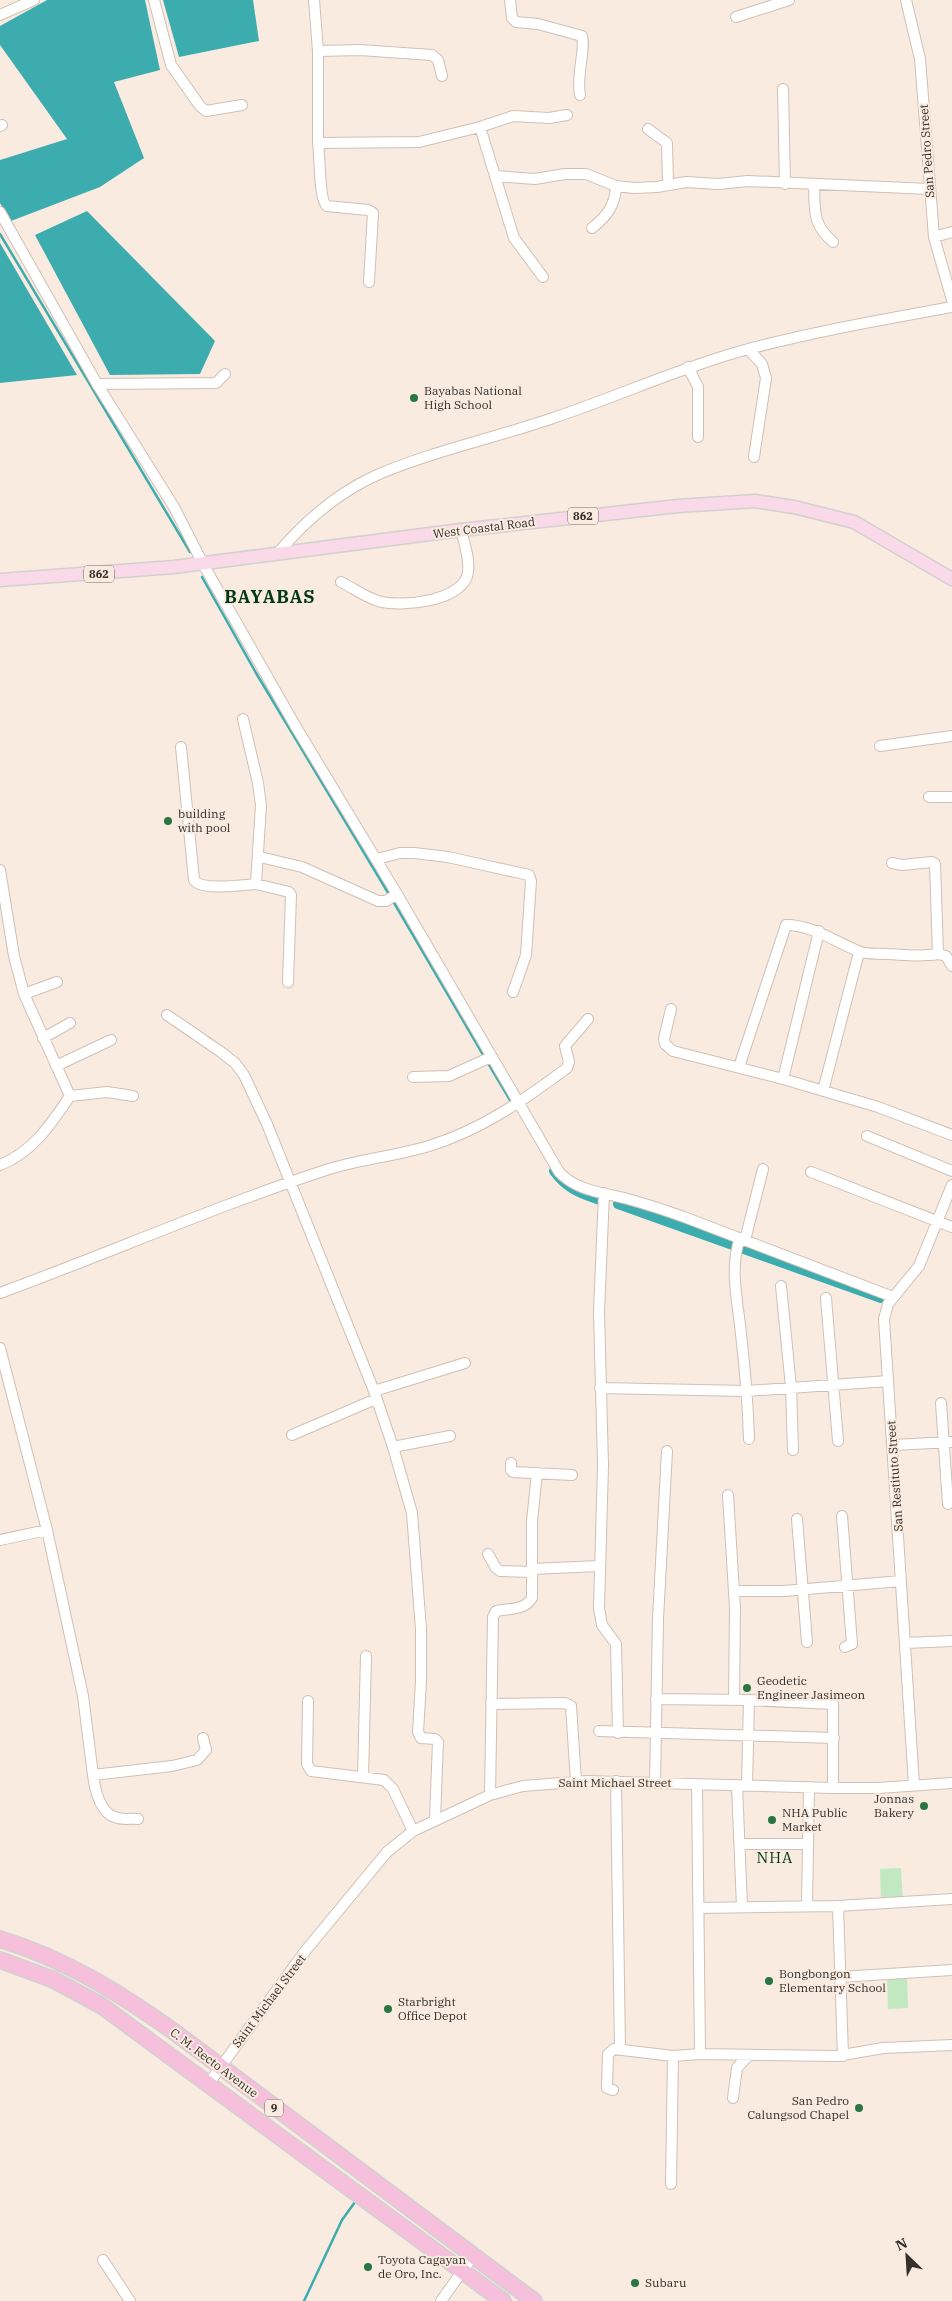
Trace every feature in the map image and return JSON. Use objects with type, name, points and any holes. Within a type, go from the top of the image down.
[{"type":"highway","name":"C. M. Recto Avenue","points":[[0,1939],[53,1958],[110,1988],[220,2067],[534,2301]]},
{"type":"highway","name":"C. M. Recto Avenue","points":[[0,1960],[54,1980],[95,2002],[503,2301]]},
{"type":"main road","name":"West Coastal Road","points":[[0,580],[203,564],[461,530],[716,502],[755,501],[794,507],[854,522],[952,578]]},
{"type":"street","points":[[0,15],[34,0]]},
{"type":"street","points":[[154,0],[171,64],[200,106],[206,111],[242,105]]},
{"type":"street","points":[[314,0],[318,51],[318,143],[321,158],[323,203],[327,206],[368,210],[374,213],[369,282]]},
{"type":"street","points":[[510,0],[512,18],[516,22],[538,24],[582,36],[583,42],[578,74],[580,95]]},
{"type":"street","points":[[736,17],[789,0]]},
{"type":"street","name":"San Pedro Street","points":[[906,0],[920,59],[934,237],[952,300]]},
{"type":"street","points":[[318,51],[360,50],[432,56],[438,60],[442,76]]},
{"type":"street","points":[[783,89],[785,184]]},
{"type":"street","points":[[318,143],[419,142],[480,127],[513,116],[549,118],[567,115]]},
{"type":"street","points":[[480,127],[514,238],[543,277]]},
{"type":"street","points":[[648,129],[667,143],[668,185]]},
{"type":"street","points":[[495,176],[536,179],[565,174],[586,174],[616,186],[657,187],[748,181],[929,189]]},
{"type":"street","points":[[814,185],[817,223],[824,234],[833,242]]},
{"type":"street","points":[[592,228],[606,217],[612,208],[616,186]]},
{"type":"street","points":[[0,212],[97,384],[174,507],[203,564],[296,727],[376,859],[392,897],[487,1060],[519,1104],[564,1178],[583,1188],[655,1206],[740,1242],[893,1297]]},
{"type":"street","points":[[934,237],[952,232]]},
{"type":"street","points":[[277,554],[290,538],[327,506],[376,476],[410,462],[591,405],[688,367],[748,349],[843,327],[952,307]]},
{"type":"street","points":[[748,349],[762,364],[766,378],[754,458]]},
{"type":"street","points":[[688,367],[698,387],[698,437]]},
{"type":"street","points":[[97,384],[159,383],[204,385],[216,383],[225,374]]},
{"type":"street","points":[[341,582],[378,601],[390,603],[412,603],[442,597],[457,591],[465,583],[469,571],[461,530]]},
{"type":"street","points":[[243,719],[258,783],[261,805],[260,857],[256,884]]},
{"type":"street","points":[[880,746],[952,736]]},
{"type":"street","points":[[181,747],[194,880],[200,886],[256,884],[289,892],[292,895],[288,982]]},
{"type":"street","points":[[928,796],[952,797]]},
{"type":"street","points":[[376,859],[400,853],[423,854],[448,857],[529,875],[531,880],[526,955],[513,992]]},
{"type":"street","points":[[260,857],[302,867],[378,901],[392,897]]},
{"type":"street","points":[[892,862],[902,864],[932,862],[936,866],[938,954]]},
{"type":"street","points":[[0,870],[14,956],[24,994],[70,1096]]},
{"type":"street","points":[[739,1068],[785,926],[819,931],[859,952],[873,955],[888,954],[906,957],[938,954],[946,956],[952,966]]},
{"type":"street","points":[[783,1079],[819,931]]},
{"type":"street","points":[[823,1091],[859,952]]},
{"type":"street","points":[[24,994],[57,982]]},
{"type":"street","points":[[671,1009],[664,1038],[668,1048],[673,1051],[783,1079],[878,1107],[952,1135]]},
{"type":"street","points":[[167,1015],[221,1052],[242,1071],[267,1124],[291,1183],[375,1395],[393,1447],[412,1513],[417,1568],[421,1664],[418,1732],[421,1738],[435,1739],[438,1742],[435,1819]]},
{"type":"street","points":[[0,1293],[135,1239],[334,1168],[428,1146],[451,1139],[475,1128],[519,1104],[567,1068],[569,1062],[565,1046],[588,1019]]},
{"type":"street","points":[[43,1038],[70,1023]]},
{"type":"street","points":[[56,1066],[111,1040]]},
{"type":"street","points":[[413,1077],[449,1076],[487,1060]]},
{"type":"street","points":[[0,1165],[19,1156],[41,1137],[70,1096],[107,1092],[133,1096]]},
{"type":"street","points":[[867,1136],[952,1171]]},
{"type":"street","points":[[749,1439],[747,1391],[735,1288],[740,1242],[763,1169]]},
{"type":"street","points":[[811,1172],[952,1226]]},
{"type":"street","name":"San Restituto Street","points":[[914,1785],[884,1319],[888,1304],[919,1266],[952,1185]]},
{"type":"street","points":[[604,1193],[599,1312],[602,1465],[598,1566],[600,1619],[616,1644],[618,1654],[618,1733]]},
{"type":"street","points":[[781,1286],[790,1387],[793,1450]]},
{"type":"street","points":[[826,1298],[838,1441]]},
{"type":"street","points":[[0,1348],[47,1530],[83,1696],[92,1775],[100,1800],[108,1814],[117,1818],[138,1818]]},
{"type":"street","points":[[292,1436],[375,1395],[465,1363]]},
{"type":"street","points":[[600,1388],[747,1391],[888,1381]]},
{"type":"street","points":[[941,1402],[949,1442],[948,1504]]},
{"type":"street","points":[[393,1447],[450,1436]]},
{"type":"street","points":[[893,1445],[949,1442]]},
{"type":"street","points":[[655,1783],[662,1519],[667,1451]]},
{"type":"street","points":[[511,1463],[512,1471],[572,1475]]},
{"type":"street","points":[[490,1796],[495,1612],[519,1608],[529,1603],[534,1591],[532,1521],[537,1473]]},
{"type":"street","points":[[728,1495],[734,1591],[734,1700]]},
{"type":"street","points":[[842,1516],[852,1644],[845,1647]]},
{"type":"street","points":[[797,1519],[807,1642]]},
{"type":"street","points":[[0,1540],[47,1530]]},
{"type":"street","points":[[488,1554],[496,1568],[500,1571],[533,1571],[598,1566]]},
{"type":"street","points":[[734,1591],[803,1589],[901,1581]]},
{"type":"street","points":[[905,1643],[952,1641]]},
{"type":"street","points":[[363,1776],[366,1656]]},
{"type":"street","points":[[656,1699],[749,1700],[833,1704],[833,1788]]},
{"type":"street","points":[[742,1907],[742,1785],[748,1736],[749,1700]]},
{"type":"street","points":[[308,1701],[308,1769],[311,1771],[381,1778],[394,1789],[413,1831]]},
{"type":"street","points":[[492,1704],[566,1704],[571,1706],[576,1781]]},
{"type":"street","points":[[599,1731],[834,1738]]},
{"type":"street","points":[[92,1775],[172,1766],[197,1760],[206,1750],[204,1738]]},
{"type":"street","name":"Saint Michael Street","points":[[208,2083],[302,1956],[364,1877],[395,1843],[435,1819],[490,1796],[523,1786],[576,1781],[809,1788],[952,1783]]},
{"type":"street","points":[[616,1781],[620,2049]]},
{"type":"street","points":[[696,1784],[700,2054]]},
{"type":"street","points":[[807,1906],[809,1788]]},
{"type":"street","points":[[741,1844],[808,1844]]},
{"type":"street","points":[[699,1908],[838,1906],[952,1899]]},
{"type":"street","points":[[838,1906],[843,2056]]},
{"type":"street","points":[[840,1977],[952,1970]]},
{"type":"street","points":[[613,2090],[609,2090],[606,2084],[608,2054],[611,2050],[620,2049],[673,2056],[700,2054],[843,2056],[883,2048],[952,2045]]},
{"type":"street","points":[[671,2184],[673,2056]]},
{"type":"street","points":[[732,2098],[738,2068],[748,2056]]},
{"type":"street","points":[[441,2301],[473,2256]]},
{"type":"street","points":[[104,2260],[130,2301]]},
{"type":"green space","points":[[901,1868],[903,1903],[881,1904],[880,1869]]},
{"type":"green space","points":[[907,1975],[908,2008],[888,2009],[887,1976]]},
{"type":"water","points":[[47,0],[145,0],[160,70],[114,82],[144,158],[100,187],[11,221],[0,203],[0,160],[67,139],[0,45],[0,26]]},
{"type":"water","points":[[163,0],[253,0],[259,41],[179,57]]},
{"type":"water","points":[[87,211],[215,341],[200,374],[110,375],[35,235]]},
{"type":"water","points":[[0,243],[77,375],[0,383]]},
{"type":"waterway","points":[[0,234],[190,552]]},
{"type":"waterway","points":[[202,577],[256,673],[390,896]]},
{"type":"waterway","points":[[393,901],[485,1058]]},
{"type":"waterway","points":[[488,1063],[510,1100]]},
{"type":"waterway","points":[[554,1171],[570,1187],[602,1201]]},
{"type":"waterway","points":[[618,1204],[881,1298]]},
{"type":"waterway","points":[[304,2301],[342,2220],[355,2202]]},
{"type":"place","name":"Bayabas National High School","points":[[414,398]]},
{"type":"place","name":"building with pool","points":[[168,821]]},
{"type":"place","name":"Geodetic Engineer Jasimeon","points":[[747,1688]]},
{"type":"place","name":"Jonnas Bakery","points":[[924,1806]]},
{"type":"place","name":"NHA Public Market","points":[[772,1820]]},
{"type":"place","name":"Bongbongon Elementary School","points":[[769,1981]]},
{"type":"place","name":"Starbright Office Depot","points":[[388,2009]]},
{"type":"place","name":"San Pedro Calungsod Chapel","points":[[859,2108]]},
{"type":"place","name":"Toyota Cagayan de Oro, Inc.","points":[[368,2267]]},
{"type":"place","name":"Subaru","points":[[635,2283]]},
{"type":"district","name":"BAYABAS","points":[[270,597]]},
{"type":"district","name":"NHA","points":[[775,1858]]}]
